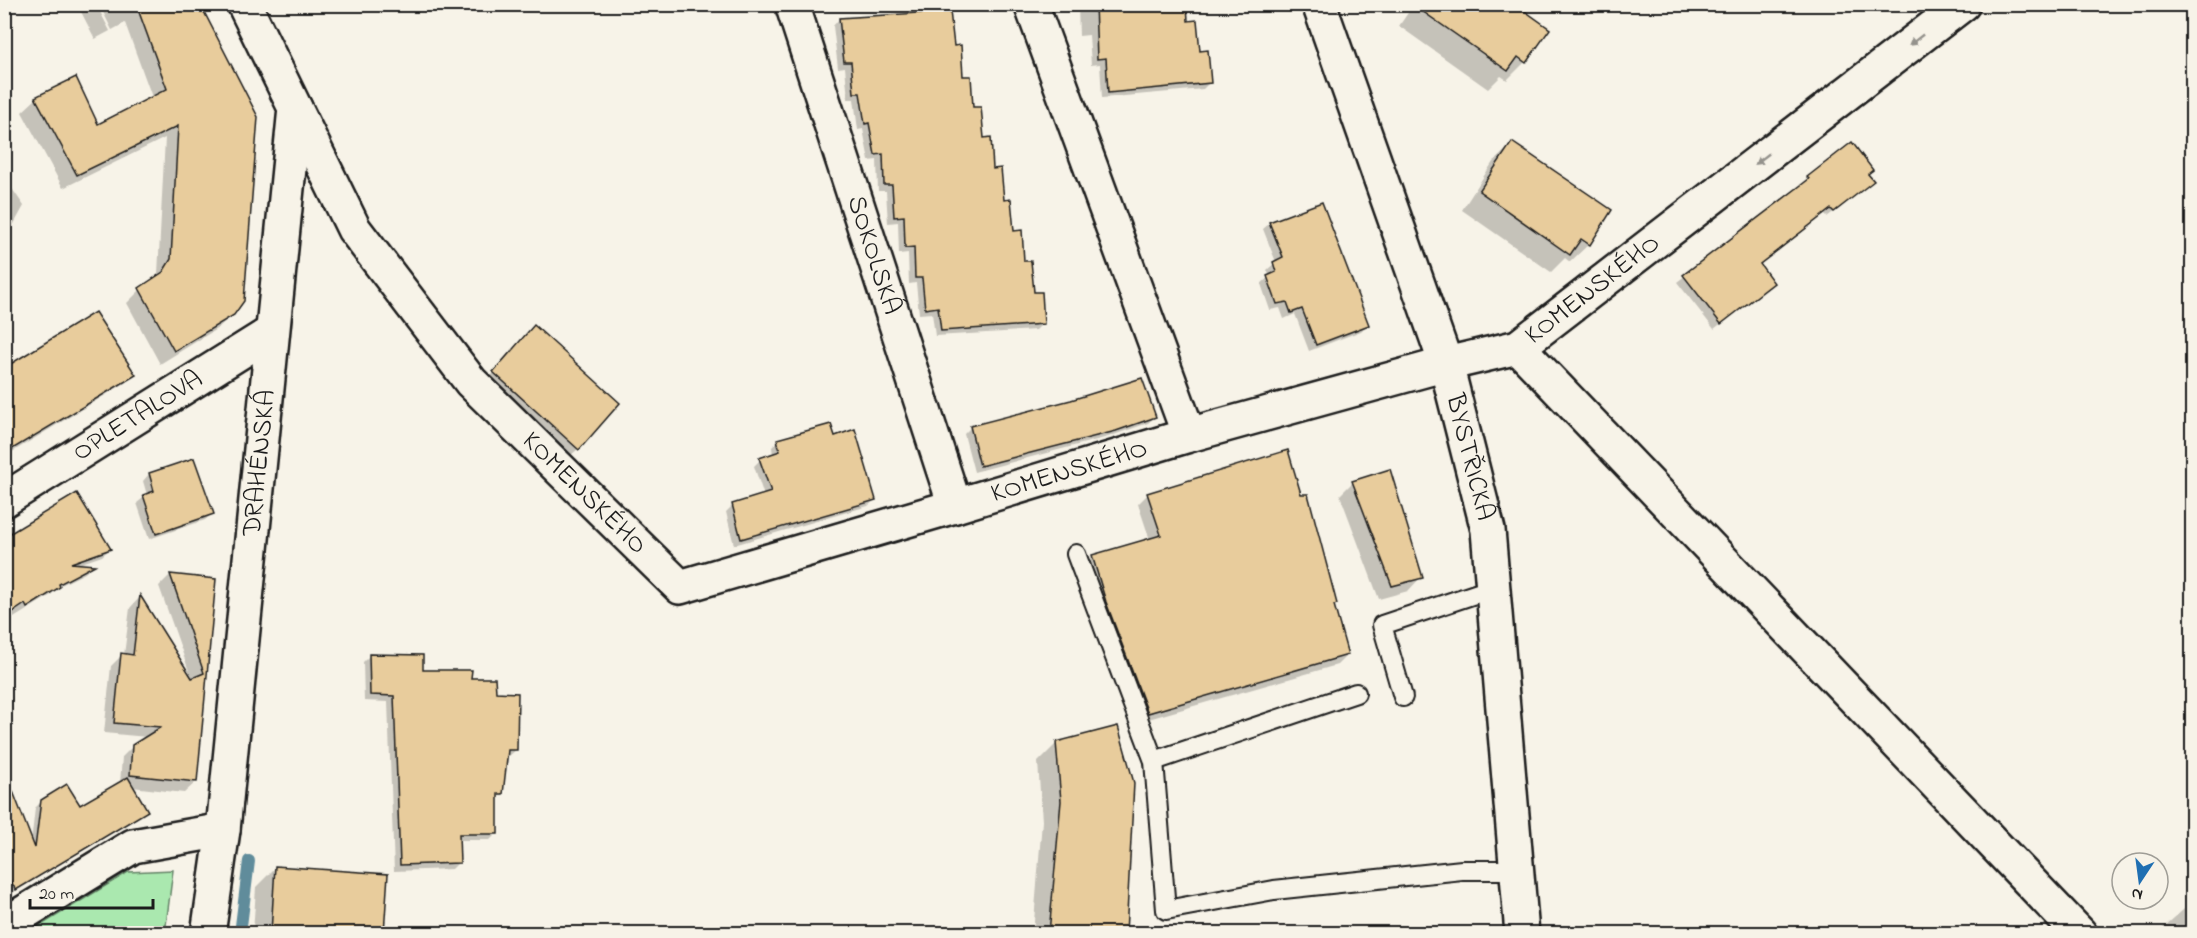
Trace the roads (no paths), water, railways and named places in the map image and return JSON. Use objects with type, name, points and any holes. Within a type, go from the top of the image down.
[{"type":"street","points":[[244,4],[295,108]]},
{"type":"street","name":"SOKOLSKÁ","points":[[792,4],[955,506]]},
{"type":"street","points":[[1031,4],[1189,435]]},
{"type":"street","name":"BYSTŘICKÁ","points":[[1319,4],[1446,364],[1488,530],[1522,933]]},
{"type":"street","name":"KOMENSKÉHO","points":[[295,108],[354,229],[471,382],[680,587],[1189,435],[1446,364],[1518,347],[1963,4]]},
{"type":"street","name":"DRAHÉNSKÁ","points":[[208,933],[223,830],[295,108]]},
{"type":"street","name":"OPLETALOVA","points":[[4,500],[272,333]]},
{"type":"street","points":[[1518,347],[2080,933]]},
{"type":"street","points":[[4,925],[133,846],[223,830]]},
{"type":"lane","points":[[1076,554],[1154,760],[1167,910],[1274,890],[1462,870],[1516,870]]},
{"type":"lane","points":[[1403,697],[1382,625],[1493,588]]},
{"type":"lane","points":[[1154,760],[1356,693]]},
{"type":"waterway","points":[[240,934],[249,861]]}]
